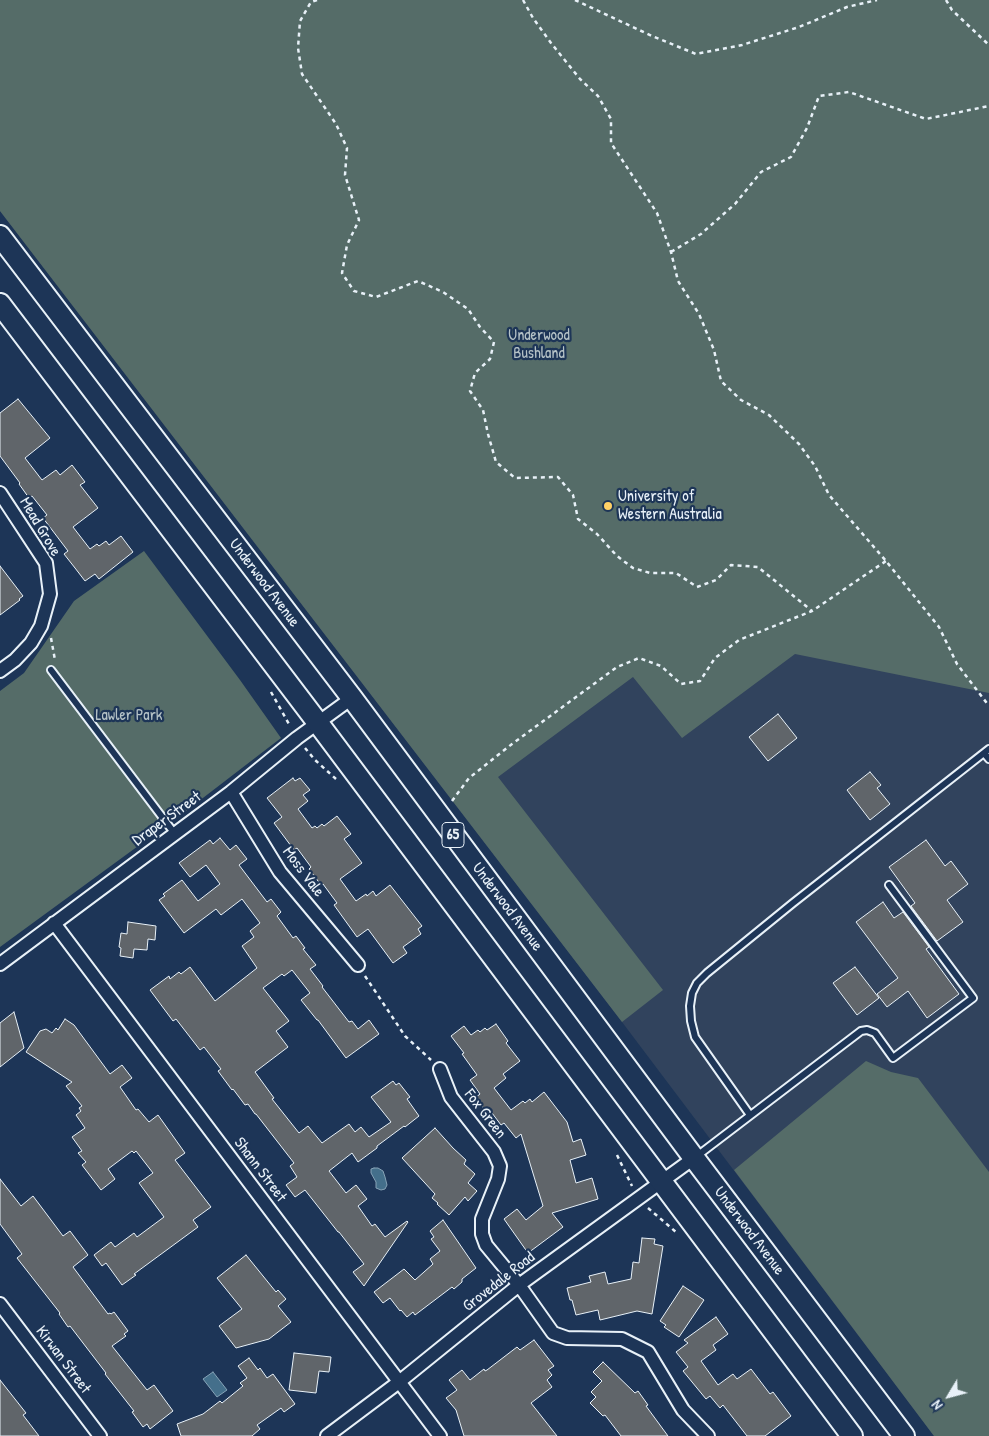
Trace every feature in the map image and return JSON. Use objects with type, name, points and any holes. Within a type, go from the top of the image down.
[{"type":"main road","name":"Underwood Avenue","points":[[0,236],[352,698],[694,1158],[904,1436]]},
{"type":"main road","points":[[0,304],[318,723],[852,1436]]},
{"type":"street","name":"Mead Grove","points":[[0,493],[46,563],[50,594],[41,626],[31,642],[15,660],[0,671]]},
{"type":"street","name":"Draper Street","points":[[0,964],[232,792],[297,738],[352,698]]},
{"type":"street","name":"Moss Vale","points":[[232,792],[280,872],[358,965]]},
{"type":"street","name":"Shann Street","points":[[54,923],[440,1436]]},
{"type":"street","name":"Fox Green","points":[[440,1069],[451,1097],[494,1152],[500,1166],[498,1179],[482,1219],[482,1234],[486,1245],[519,1285]]},
{"type":"street","name":"Grovedale Road","points":[[327,1436],[399,1382],[519,1285],[694,1158]]},
{"type":"street","points":[[519,1285],[553,1333],[567,1338],[622,1339],[648,1352],[683,1410],[708,1436]]},
{"type":"street","name":"Kirwan Street","points":[[0,1304],[100,1436]]},
{"type":"lane","points":[[51,670],[175,834]]},
{"type":"lane","points":[[750,1115],[694,1037],[690,1006],[692,993],[698,983],[707,973],[792,903],[986,751],[989,759]]},
{"type":"lane","points":[[694,1158],[861,1032],[867,1030],[874,1033],[893,1058],[973,998],[889,885]]},
{"type":"path","points":[[317,0],[311,2],[300,21],[298,48],[302,74],[336,124],[347,148],[345,175],[359,220],[347,245],[342,273],[354,291],[376,297],[418,280],[443,292],[468,308],[480,327],[494,342],[490,359],[475,373],[470,391],[483,410],[496,462],[515,478],[558,477],[572,495],[578,519],[597,534],[616,556],[633,568],[650,573],[676,573],[697,587],[716,580],[731,565],[758,567],[812,611]]},
{"type":"path","points":[[523,0],[533,18],[557,50],[580,79],[598,96],[611,119],[611,143],[657,213],[671,252],[678,281],[699,314],[714,350],[721,381],[741,400],[769,415],[799,444],[815,466],[830,495],[939,627],[957,664],[989,706]]},
{"type":"path","points":[[575,0],[696,54],[742,45],[799,27],[847,7],[876,0]]},
{"type":"path","points":[[946,0],[952,10],[989,45]]},
{"type":"path","points":[[671,252],[701,234],[735,204],[761,172],[791,157],[808,128],[819,96],[849,92],[926,119],[989,106]]},
{"type":"path","points":[[452,801],[469,778],[617,667],[639,658],[662,666],[681,684],[700,681],[715,658],[739,640],[812,611],[886,561]]},
{"type":"path","points":[[41,626],[50,635],[56,663],[51,670]]},
{"type":"path","points":[[358,965],[405,1036],[440,1069]]},
{"type":"shaded area","name":"Underwood Bushland","points":[[0,0],[989,0],[989,1436],[934,1436],[622,1022],[0,211]]},
{"type":"shaded area","points":[[371,1169],[383,1171],[387,1185],[385,1189],[376,1188],[376,1182],[371,1173]]},
{"type":"shaded area","points":[[213,1372],[227,1390],[217,1397],[203,1379]]},
{"type":"green space","name":"Underwood Bushland","points":[[0,0],[989,0],[989,693],[795,654],[682,738],[633,677],[498,777],[663,990],[622,1022],[0,211]]},
{"type":"green space","name":"Lawler Park","points":[[144,551],[281,738],[186,811],[0,947],[0,691],[24,673],[74,601]]},
{"type":"green space","points":[[866,1061],[891,1072],[918,1078],[989,1172],[989,1436],[934,1436],[734,1170]]},
{"type":"building","points":[[18,399],[50,438],[25,458],[42,480],[56,470],[60,475],[72,465],[85,482],[80,485],[98,508],[73,527],[90,549],[106,541],[109,545],[121,536],[133,552],[99,579],[95,574],[85,581],[64,554],[68,551],[43,518],[47,515],[32,496],[29,498],[0,456],[0,413]]},
{"type":"building","points":[[0,566],[23,596],[0,615]]},
{"type":"building","points":[[778,714],[797,738],[768,761],[749,737]]},
{"type":"building","points":[[870,772],[881,785],[877,788],[890,804],[870,820],[847,790]]},
{"type":"building","points":[[293,778],[295,781],[300,778],[310,790],[303,795],[308,801],[298,809],[312,828],[315,826],[317,828],[322,824],[324,826],[337,816],[351,834],[344,839],[362,863],[340,879],[356,901],[373,891],[376,896],[390,885],[422,926],[418,929],[421,934],[403,947],[407,953],[393,963],[368,929],[357,937],[334,905],[337,903],[309,869],[311,867],[297,848],[294,850],[274,823],[282,817],[267,798]]},
{"type":"building","points":[[220,838],[230,850],[236,845],[247,859],[239,865],[267,902],[271,899],[281,912],[277,916],[293,938],[296,936],[305,948],[303,949],[316,965],[310,969],[349,1022],[352,1021],[358,1029],[369,1020],[379,1034],[346,1058],[301,1000],[310,993],[292,970],[284,976],[282,974],[263,988],[289,1021],[276,1031],[288,1047],[255,1072],[274,1098],[272,1099],[299,1133],[308,1126],[322,1143],[349,1124],[355,1132],[361,1127],[369,1137],[391,1122],[371,1097],[393,1081],[396,1085],[399,1083],[410,1097],[407,1099],[419,1116],[358,1162],[352,1153],[329,1171],[346,1193],[356,1185],[367,1199],[358,1206],[372,1226],[375,1224],[385,1237],[408,1222],[364,1286],[353,1272],[364,1264],[305,1190],[295,1197],[286,1185],[297,1177],[290,1166],[294,1163],[248,1104],[245,1105],[232,1090],[218,1071],[221,1069],[204,1047],[200,1050],[176,1019],[173,1021],[150,990],[169,976],[170,979],[190,967],[215,1001],[257,968],[242,946],[254,937],[250,931],[260,923],[242,899],[221,915],[216,909],[184,933],[159,900],[165,896],[163,894],[182,880],[198,901],[220,884],[206,865],[190,877],[179,863],[210,840],[213,844]]},
{"type":"building","points":[[926,840],[945,866],[951,861],[968,884],[947,900],[963,922],[937,941],[911,906],[915,903],[889,867]]},
{"type":"building","points":[[883,902],[894,918],[903,912],[929,947],[926,949],[959,994],[927,1018],[908,991],[887,1007],[877,994],[898,978],[856,922]]},
{"type":"building","points":[[128,922],[156,926],[155,940],[148,939],[147,950],[134,949],[133,958],[120,956],[121,933],[127,934]]},
{"type":"building","points":[[855,967],[879,998],[857,1015],[833,983]]},
{"type":"building","points":[[14,1012],[24,1048],[0,1067],[0,1023]]},
{"type":"building","points":[[65,1019],[74,1025],[110,1074],[122,1065],[132,1078],[120,1087],[136,1110],[138,1109],[149,1122],[158,1115],[185,1153],[175,1160],[211,1207],[193,1220],[198,1227],[122,1285],[106,1263],[102,1266],[94,1255],[111,1242],[115,1247],[134,1233],[137,1237],[164,1217],[139,1183],[153,1173],[136,1151],[134,1153],[132,1151],[108,1169],[115,1179],[101,1190],[82,1165],[86,1162],[78,1153],[82,1151],[72,1137],[85,1128],[76,1115],[81,1111],[79,1108],[82,1106],[66,1086],[72,1082],[26,1052],[40,1031],[46,1029],[52,1033],[56,1028],[58,1030]]},
{"type":"building","points":[[496,1024],[508,1041],[506,1043],[520,1061],[503,1074],[506,1078],[494,1088],[511,1110],[523,1101],[525,1103],[530,1099],[532,1102],[544,1092],[567,1122],[573,1142],[581,1139],[586,1155],[570,1160],[576,1183],[592,1178],[598,1199],[552,1213],[563,1227],[528,1253],[504,1219],[517,1209],[526,1220],[543,1206],[521,1134],[516,1138],[504,1123],[501,1125],[489,1109],[486,1111],[475,1098],[480,1094],[470,1080],[477,1075],[451,1036],[464,1026],[471,1035],[478,1030],[480,1032],[485,1028],[487,1030]]},
{"type":"building","points":[[435,1128],[466,1160],[464,1164],[475,1174],[468,1183],[477,1191],[468,1201],[465,1197],[449,1215],[432,1198],[435,1194],[402,1158]]},
{"type":"building","points":[[0,1179],[21,1206],[33,1196],[63,1236],[70,1231],[88,1255],[73,1267],[108,1314],[114,1312],[128,1331],[124,1334],[126,1336],[112,1346],[147,1390],[154,1385],[173,1411],[150,1429],[147,1424],[143,1427],[132,1412],[134,1411],[106,1373],[70,1326],[68,1327],[60,1313],[17,1258],[22,1254],[0,1224]]},
{"type":"building","points":[[443,1220],[476,1268],[462,1279],[462,1282],[454,1289],[452,1287],[415,1315],[413,1312],[407,1317],[390,1298],[383,1303],[374,1292],[404,1269],[415,1280],[433,1264],[430,1259],[440,1251],[431,1239],[434,1237],[430,1231]]},
{"type":"building","points":[[642,1238],[655,1239],[654,1244],[663,1246],[652,1314],[637,1311],[600,1320],[598,1310],[576,1315],[567,1288],[591,1282],[589,1276],[605,1272],[608,1284],[631,1279],[633,1262],[639,1263]]},
{"type":"building","points":[[246,1255],[276,1292],[278,1290],[286,1299],[278,1306],[291,1322],[269,1339],[236,1348],[219,1326],[242,1309],[217,1278]]},
{"type":"building","points":[[683,1286],[704,1300],[679,1337],[664,1327],[666,1325],[660,1321]]},
{"type":"building","points":[[716,1317],[728,1334],[713,1345],[716,1350],[701,1361],[718,1385],[733,1374],[737,1379],[751,1369],[770,1394],[773,1392],[791,1416],[765,1436],[747,1436],[723,1405],[720,1408],[710,1396],[706,1399],[683,1371],[688,1367],[676,1352],[688,1343],[684,1340]]},
{"type":"building","points":[[534,1340],[554,1366],[548,1370],[552,1375],[547,1380],[552,1387],[531,1403],[557,1436],[464,1436],[456,1410],[446,1398],[457,1390],[449,1380],[462,1370],[470,1380],[484,1369],[485,1371],[487,1370],[517,1347],[520,1350]]},
{"type":"building","points":[[294,1353],[331,1357],[329,1372],[319,1371],[316,1393],[289,1390]]},
{"type":"building","points":[[249,1358],[267,1378],[273,1374],[295,1404],[284,1412],[281,1408],[257,1425],[260,1429],[252,1436],[181,1436],[177,1424],[203,1414],[220,1401],[222,1403],[243,1386],[240,1383],[247,1378],[238,1366]]},
{"type":"building","points":[[603,1362],[635,1393],[638,1391],[648,1405],[646,1406],[668,1436],[621,1436],[605,1415],[603,1416],[590,1403],[596,1397],[591,1392],[602,1381],[593,1372]]},
{"type":"building","points":[[0,1380],[26,1413],[23,1415],[39,1436],[0,1436]]},
{"type":"place","name":"University of Western Australia","points":[[608,506]]}]
